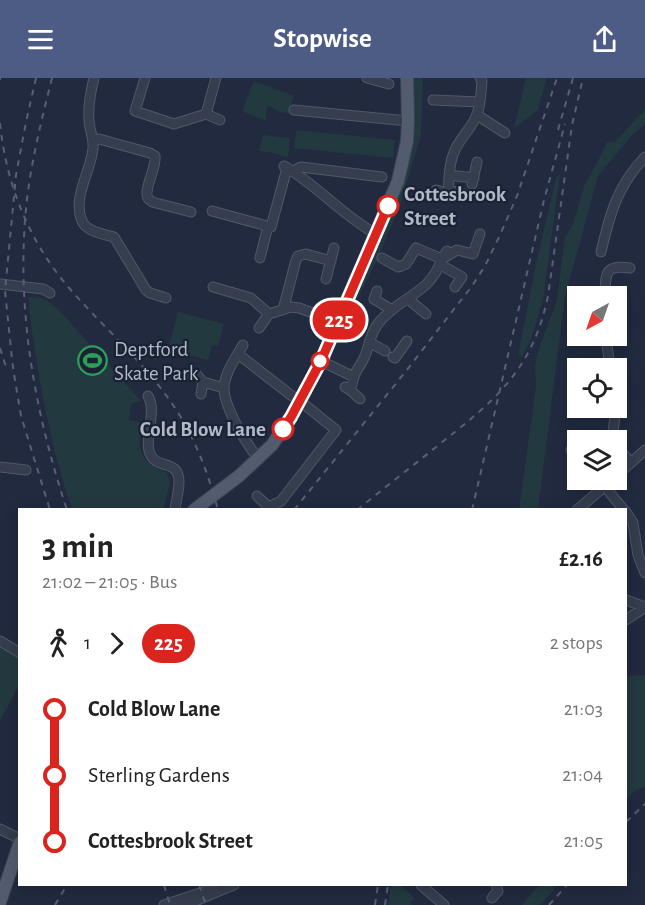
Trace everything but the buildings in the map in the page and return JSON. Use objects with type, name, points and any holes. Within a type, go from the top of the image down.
[{"type":"main road","points":[[197,508],[259,459],[273,445],[291,417],[294,394],[321,361],[398,181],[404,160],[408,122],[407,78]]},
{"type":"main road","points":[[0,902],[18,847]]},
{"type":"street","points":[[94,78],[88,119],[93,149],[79,198],[83,223],[88,229],[114,237],[146,290],[166,298]]},
{"type":"street","points":[[145,78],[135,111],[174,124],[206,114],[220,120]]},
{"type":"street","points":[[206,114],[216,78]]},
{"type":"street","points":[[367,78],[389,84]]},
{"type":"street","points":[[448,194],[452,156],[477,115],[483,79]]},
{"type":"street","points":[[433,100],[480,102]]},
{"type":"street","points":[[294,110],[408,122]]},
{"type":"street","points":[[477,115],[503,129]]},
{"type":"street","points":[[93,140],[107,141],[155,156],[156,162],[147,193],[148,198],[152,202],[191,212]]},
{"type":"street","points":[[601,252],[612,208],[622,187],[645,157]]},
{"type":"street","points":[[449,176],[473,181],[477,162]]},
{"type":"street","points":[[288,168],[301,167],[382,177]]},
{"type":"street","points":[[288,168],[364,228],[376,234]]},
{"type":"street","points":[[212,211],[271,227],[288,168]]},
{"type":"street","points":[[436,190],[448,194],[471,196]]},
{"type":"street","points":[[260,258],[268,226]]},
{"type":"street","points":[[360,399],[349,388],[365,358],[375,327],[392,310],[431,281],[443,258],[458,250],[473,254],[480,234]]},
{"type":"street","points":[[382,258],[398,267],[406,264],[417,244],[443,258],[462,277],[455,286]]},
{"type":"street","points":[[326,279],[334,248]]},
{"type":"street","points":[[283,310],[298,256],[306,254],[331,261]]},
{"type":"street","points":[[606,286],[610,270],[618,266],[630,268]]},
{"type":"street","points":[[0,284],[50,293]]},
{"type":"street","points":[[213,287],[251,298],[269,314]]},
{"type":"street","points":[[374,299],[392,310]]},
{"type":"street","points":[[408,299],[426,314]]},
{"type":"street","points":[[259,328],[269,314],[294,307],[338,322]]},
{"type":"street","points":[[369,342],[395,358],[407,341]]},
{"type":"street","points":[[257,496],[269,507],[281,501],[336,430],[240,350],[232,362],[224,388],[229,408],[248,446],[259,459]]},
{"type":"street","points":[[321,361],[354,377]]},
{"type":"street","points":[[191,374],[197,375],[203,382],[224,388]]},
{"type":"street","points":[[201,394],[203,382]]},
{"type":"street","points":[[148,396],[151,406],[149,450],[155,462],[174,469],[179,480],[175,508]]},
{"type":"street","points":[[627,466],[645,450]]},
{"type":"street","points":[[627,458],[631,463]]},
{"type":"street","points":[[0,467],[26,470]]},
{"type":"street","points":[[580,508],[600,490]]},
{"type":"street","points":[[612,490],[623,508]]},
{"type":"street","points":[[627,514],[633,523],[636,547],[644,567]]},
{"type":"street","points":[[627,600],[645,607]]},
{"type":"street","points":[[627,619],[645,607]]},
{"type":"street","points":[[0,641],[18,652]]},
{"type":"street","points":[[0,829],[18,840]]},
{"type":"street","points":[[164,905],[206,891],[216,891],[231,886]]},
{"type":"street","points":[[422,886],[444,905]]},
{"type":"street","points":[[492,898],[498,891],[496,886]]},
{"type":"street","points":[[185,905],[209,897],[216,891]]},
{"type":"shaded area","points":[[412,78],[423,78],[421,135],[400,205],[377,260],[348,317],[330,359],[332,362],[327,359],[327,356],[398,197]]},
{"type":"shaded area","points":[[526,78],[547,78],[538,110],[514,128]]},
{"type":"shaded area","points":[[254,81],[294,96],[289,113],[280,112],[269,106],[266,121],[242,111]]},
{"type":"shaded area","points":[[645,109],[645,124],[632,135],[598,176],[565,297],[538,508],[519,508],[536,386],[537,354],[557,300],[565,237],[573,225],[584,186],[607,142],[615,142]]},
{"type":"shaded area","points":[[296,130],[395,140],[393,158],[294,148]]},
{"type":"shaded area","points":[[263,135],[290,138],[288,158],[259,151]]},
{"type":"shaded area","points":[[560,174],[543,300],[531,339],[522,357],[518,355],[537,260],[556,178]]},
{"type":"shaded area","points":[[29,297],[51,303],[141,401],[131,404],[129,420],[142,422],[140,444],[146,460],[167,473],[170,483],[164,508],[71,508],[46,415]]},
{"type":"shaded area","points":[[178,312],[224,324],[218,346],[212,345],[208,360],[168,350]]},
{"type":"shaded area","points":[[0,648],[18,658],[18,688],[0,720]]},
{"type":"shaded area","points":[[645,675],[645,786],[627,798],[627,676]]},
{"type":"shaded area","points":[[391,886],[401,886],[415,898],[411,905],[388,905]]},
{"type":"shaded area","points":[[538,886],[557,886],[540,905],[522,905]]},
{"type":"railway","points":[[36,78],[16,175],[5,291],[13,368],[21,416],[49,508]]},
{"type":"railway","points":[[52,78],[29,184],[24,239],[24,278],[30,357],[37,396],[45,434],[66,508]]},
{"type":"railway","points":[[296,508],[410,366],[485,266],[517,196],[557,78]]},
{"type":"railway","points":[[558,130],[573,78]]},
{"type":"railway","points":[[360,508],[493,399],[508,383],[532,345],[548,296],[572,125],[583,78]]},
{"type":"railway","points":[[0,123],[14,190],[31,232],[55,271],[137,360],[173,405],[200,456],[217,508]]},
{"type":"railway","points":[[472,508],[544,200],[565,124]]},
{"type":"railway","points":[[0,348],[7,370]]},
{"type":"railway","points":[[627,821],[645,804]]},
{"type":"railway","points":[[55,905],[66,886]]},
{"type":"railway","points":[[164,886],[170,905]]},
{"type":"railway","points":[[199,886],[206,905]]},
{"type":"railway","points":[[375,905],[378,886]]},
{"type":"railway","points":[[385,905],[388,886]]},
{"type":"railway","points":[[549,905],[566,886]]},
{"type":"bus line","name":"225","points":[[283,429],[321,361],[388,206]]},
{"type":"place","name":"Cottesbrook Street","points":[[388,206]]},
{"type":"place","name":"Deptford Skate Park","points":[[93,361]]},
{"type":"place","name":"Cold Blow Lane","points":[[283,429]]}]
